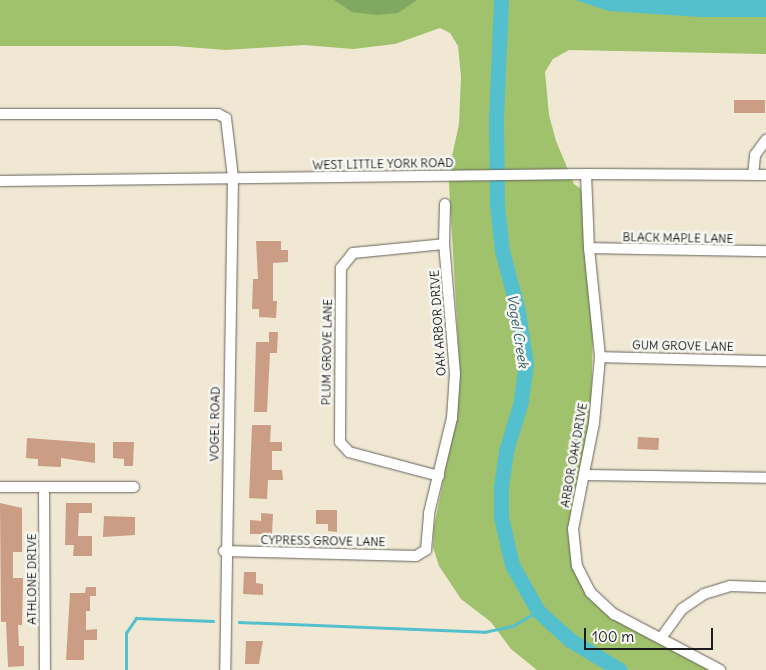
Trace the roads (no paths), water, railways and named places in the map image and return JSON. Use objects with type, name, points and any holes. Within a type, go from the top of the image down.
[{"type":"street","name":"VOGEL ROAD","points":[[0,114],[218,114],[226,118],[232,178],[224,551],[224,670]]},
{"type":"street","points":[[752,175],[755,155],[766,140]]},
{"type":"street","name":"WEST LITTLE YORK ROAD","points":[[0,181],[586,174],[766,176]]},
{"type":"street","name":"ARBOR OAK DRIVE","points":[[586,174],[589,248],[600,357],[594,424],[573,529],[577,566],[590,592],[614,614],[720,670]]},
{"type":"street","name":"OAK ARBOR DRIVE","points":[[421,555],[426,550],[429,513],[452,418],[455,374],[444,244],[445,204]]},
{"type":"street","name":"PLUM GROVE LANE","points":[[439,476],[349,452],[340,442],[341,278],[343,264],[354,253],[444,244]]},
{"type":"street","name":"BLACK MAPLE LANE","points":[[589,248],[766,251]]},
{"type":"street","name":"GUM GROVE LANE","points":[[600,357],[766,361]]},
{"type":"street","points":[[585,475],[766,478]]},
{"type":"street","points":[[0,487],[134,487]]},
{"type":"street","name":"ATHLONE DRIVE","points":[[44,487],[44,670]]},
{"type":"street","name":"CYPRESS GROVE LANE","points":[[224,551],[421,555]]},
{"type":"street","points":[[661,638],[682,609],[704,594],[730,586],[766,587]]},
{"type":"water","points":[[575,0],[766,0],[766,17],[699,17],[609,11]]},
{"type":"waterway","name":"Vogel Creek","points":[[501,0],[496,118],[497,205],[502,251],[518,311],[526,364],[521,401],[506,451],[501,486],[501,517],[512,565],[538,611],[570,640],[620,670]]},
{"type":"waterway","points":[[239,622],[484,632],[513,626],[538,611]]},
{"type":"waterway","points":[[126,670],[126,633],[136,618],[213,621]]}]
